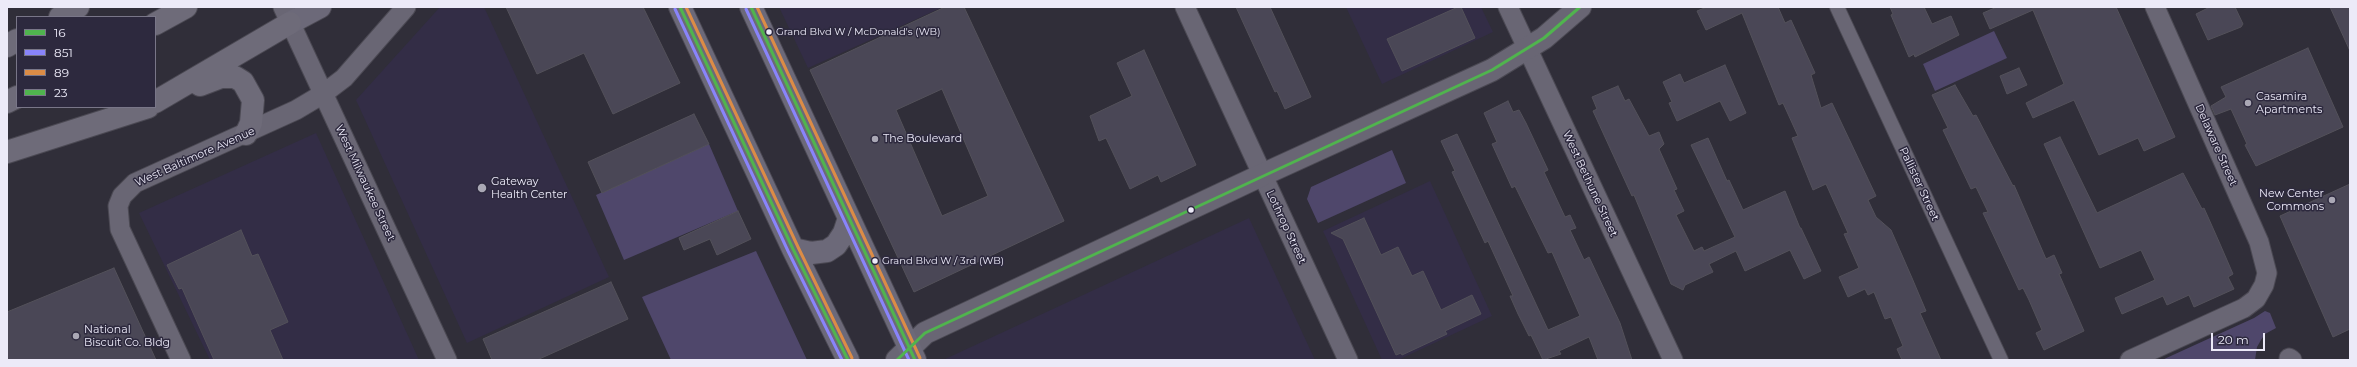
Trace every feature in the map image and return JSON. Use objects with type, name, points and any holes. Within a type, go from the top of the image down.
[{"type":"highway","points":[[62,16],[78,7]]},
{"type":"highway","points":[[156,23],[186,7]]},
{"type":"highway","points":[[156,101],[286,15]]},
{"type":"highway","points":[[7,46],[16,41]]},
{"type":"highway","points":[[156,103],[221,77],[235,77],[243,82],[253,100],[254,112],[246,134]]},
{"type":"highway","points":[[7,102],[16,98]]},
{"type":"highway","points":[[7,152],[143,108]]},
{"type":"main road","points":[[286,15],[320,7]]},
{"type":"main road","points":[[680,7],[793,249],[848,360]]},
{"type":"main road","points":[[751,7],[849,218],[907,356]]},
{"type":"main road","points":[[793,249],[811,253],[827,251],[836,245],[844,233],[849,218]]},
{"type":"street","name":"West Baltimore Avenue","points":[[181,360],[120,229],[118,206],[122,196],[135,183],[246,134],[296,110],[323,94],[344,78],[406,7]]},
{"type":"street","name":"Lothrop Street","points":[[1184,7],[1348,360]]},
{"type":"street","name":"West Bethune Street","points":[[1508,7],[1673,360]]},
{"type":"street","points":[[907,356],[925,333],[1262,175],[1492,70],[1528,50],[1580,7]]},
{"type":"street","name":"Pallister Street","points":[[1837,7],[2000,360]]},
{"type":"street","name":"Delaware Street","points":[[2130,360],[2244,308],[2256,299],[2264,285],[2266,274],[2259,242],[2155,7]]},
{"type":"street","name":"West Milwaukee Street","points":[[286,15],[447,360]]},
{"type":"shaded area","name":"Gateway Health Center","points":[[440,7],[484,7],[609,277],[467,343],[356,100]]},
{"type":"shaded area","points":[[779,7],[943,7],[808,68]]},
{"type":"shaded area","points":[[1346,7],[1481,7],[1493,32],[1382,84]]},
{"type":"shaded area","points":[[1994,31],[2007,58],[1935,91],[1923,64]]},
{"type":"shaded area","points":[[316,133],[419,360],[210,360],[139,213]]},
{"type":"shaded area","points":[[709,144],[738,211],[624,260],[596,195]]},
{"type":"shaded area","points":[[1392,150],[1406,183],[1318,223],[1307,199],[1311,187]]},
{"type":"shaded area","points":[[1430,181],[1492,316],[1398,360],[1382,360],[1323,231]]},
{"type":"shaded area","points":[[1249,218],[1315,360],[943,360]]},
{"type":"shaded area","points":[[756,251],[807,360],[671,360],[642,297]]},
{"type":"shaded area","points":[[2265,311],[2270,313],[2276,328],[2265,334],[2261,340],[2257,347],[2255,360],[2162,360],[2254,318]]},
{"type":"building","points":[[506,7],[643,7],[680,83],[613,114],[584,53],[537,74]]},
{"type":"building","name":"The Boulevard","points":[[945,7],[964,7],[1064,221],[914,292],[810,70]],"holes":[[[942,89],[988,196],[942,216],[896,110]]]},
{"type":"building","points":[[1236,7],[1270,7],[1311,97],[1285,109],[1277,91],[1275,92]]},
{"type":"building","points":[[1461,7],[1475,38],[1402,71],[1387,39]]},
{"type":"building","points":[[1707,7],[1778,7],[1785,23],[1791,20],[1815,73],[1811,75],[1821,108],[1832,103],[1876,196],[1868,200],[1876,217],[1891,230],[1926,311],[1920,313],[1941,360],[1902,360],[1897,349],[1903,346],[1891,317],[1885,319],[1874,292],[1868,295],[1865,289],[1848,297],[1839,277],[1859,268],[1844,234],[1848,233],[1826,184],[1813,190],[1792,138],[1798,136],[1783,103],[1779,105],[1742,13],[1706,30],[1697,11]]},
{"type":"building","points":[[1890,7],[1924,7],[1932,24],[1951,16],[1959,35],[1915,57],[1914,54],[1909,57],[1891,15],[1893,14]]},
{"type":"building","points":[[1997,7],[2116,7],[2175,137],[2144,151],[2138,138],[2099,155],[2074,100],[2033,118],[2026,103],[2064,84],[2033,10],[1990,29],[1983,13]]},
{"type":"building","points":[[2210,7],[2235,7],[2243,24],[2241,27],[2208,40],[2196,14]]},
{"type":"building","points":[[2330,7],[2350,7],[2350,51]]},
{"type":"building","name":"Casamira Apartments","points":[[2308,48],[2343,127],[2256,166],[2245,145],[2247,144],[2231,109],[2215,115],[2211,106],[2226,97],[2221,87]]},
{"type":"building","points":[[1144,50],[1196,165],[1161,182],[1158,175],[1130,189],[1106,138],[1099,141],[1090,116],[1132,96],[1117,63]]},
{"type":"building","points":[[1725,65],[1746,113],[1730,121],[1720,101],[1677,121],[1669,103],[1672,102],[1663,82],[1680,74],[1684,83]]},
{"type":"building","points":[[2019,68],[2027,85],[2007,94],[2000,76]]},
{"type":"building","points":[[1955,85],[1973,116],[1976,115],[2013,186],[2014,185],[2046,259],[2054,255],[2062,273],[2059,274],[2084,331],[2044,350],[2036,333],[2042,330],[2029,300],[2023,288],[2019,290],[1983,213],[1988,212],[1976,187],[1971,189],[1943,130],[1948,128],[1932,95]]},
{"type":"building","points":[[1618,86],[1625,101],[1629,99],[1649,136],[1659,132],[1664,144],[1659,149],[1677,189],[1674,190],[1684,211],[1676,215],[1694,251],[1702,247],[1704,251],[1735,237],[1691,145],[1708,138],[1727,181],[1729,180],[1743,210],[1785,191],[1800,228],[1821,271],[1804,279],[1790,250],[1745,271],[1736,251],[1709,264],[1713,272],[1685,285],[1683,290],[1671,284],[1634,195],[1632,196],[1593,111],[1597,109],[1592,97]]},
{"type":"building","points":[[1508,101],[1513,112],[1519,110],[1526,123],[1548,170],[1544,172],[1565,217],[1570,215],[1576,228],[1570,230],[1584,260],[1589,257],[1620,323],[1632,360],[1598,360],[1589,337],[1559,351],[1561,354],[1543,360],[1531,335],[1529,336],[1518,314],[1510,296],[1513,296],[1488,241],[1485,243],[1458,185],[1452,172],[1455,171],[1441,141],[1457,134],[1548,330],[1580,316],[1552,252],[1548,253],[1515,186],[1512,188],[1492,144],[1497,142],[1484,113]]},
{"type":"building","points":[[694,114],[709,144],[602,193],[588,162]]},
{"type":"building","points":[[2060,137],[2097,213],[2183,173],[2202,209],[2204,208],[2220,244],[2233,274],[2228,277],[2234,289],[2194,307],[2189,295],[2167,305],[2163,296],[2122,314],[2115,298],[2155,280],[2141,250],[2100,268],[2044,144]]},
{"type":"building","points":[[2350,184],[2350,329],[2333,337],[2280,216]]},
{"type":"building","points":[[738,211],[751,239],[717,255],[710,239],[684,250],[679,238]]},
{"type":"building","points":[[1364,218],[1381,255],[1398,247],[1412,276],[1423,271],[1441,310],[1472,295],[1481,314],[1445,331],[1447,334],[1402,355],[1401,353],[1396,355],[1343,239],[1331,233]]},
{"type":"building","points":[[241,230],[252,256],[258,254],[288,322],[270,330],[283,360],[214,360],[182,288],[179,289],[167,265]]},
{"type":"building","name":"National Biscuit Co. Bldg","points":[[114,268],[156,360],[7,360],[7,312]]},
{"type":"building","points":[[611,282],[628,319],[537,360],[492,360],[483,339]]},
{"type":"transit line","name":"16","points":[[680,7],[793,249],[848,360]]},
{"type":"transit line","name":"89","points":[[686,7],[798,247],[852,358]]},
{"type":"transit line","name":"16","points":[[751,7],[915,360]]},
{"type":"transit line","name":"89","points":[[757,7],[920,358]]},
{"type":"transit line","name":"23","points":[[897,360],[925,333],[1492,70],[1544,38],[1580,7]]},
{"type":"transit line","name":"851","points":[[675,9],[788,251],[842,360]]},
{"type":"transit line","name":"851","points":[[746,9],[909,360]]},
{"type":"place","name":"Grand Blvd W / McDonald's (WB)","points":[[769,32]]},
{"type":"place","name":"Casamira Apartments","points":[[2248,103]]},
{"type":"place","name":"The Boulevard","points":[[875,139]]},
{"type":"place","name":"Gateway Health Center","points":[[482,188]]},
{"type":"place","name":"New Center Commons","points":[[2332,200]]},
{"type":"place","name":"Grand Blvd W / 3rd (WB)","points":[[875,261]]},
{"type":"place","name":"National Biscuit Co. Bldg","points":[[76,336]]}]
